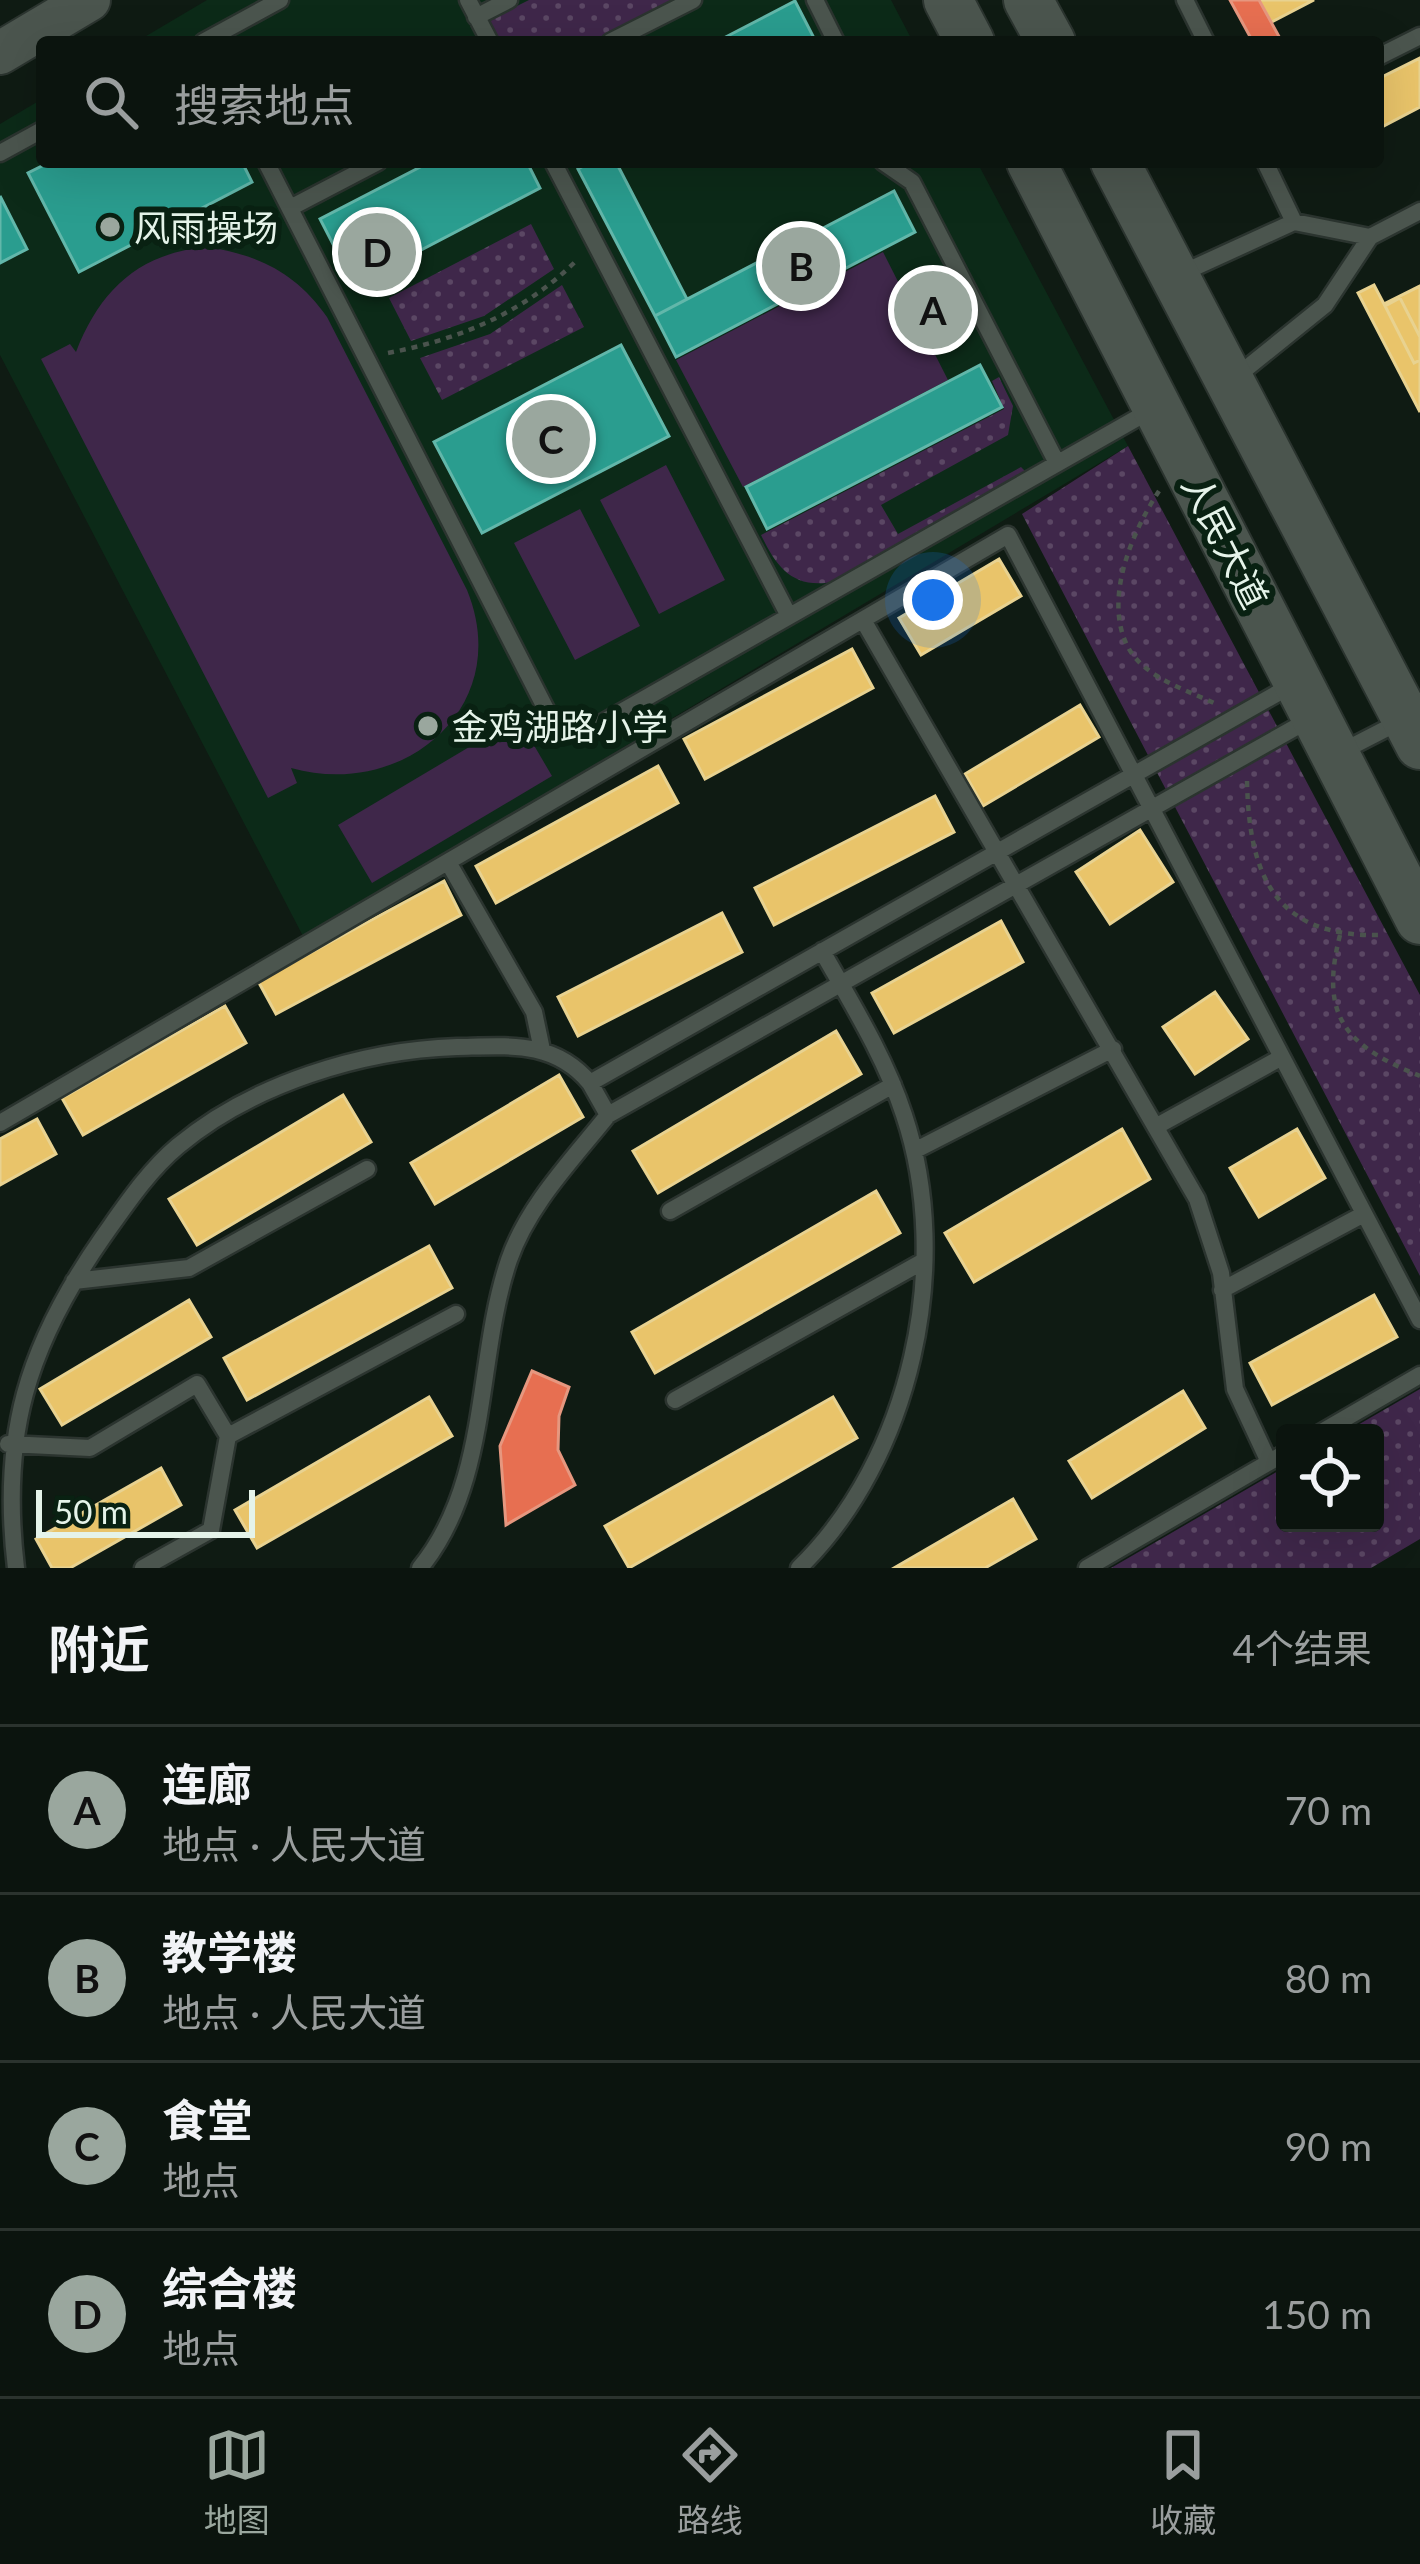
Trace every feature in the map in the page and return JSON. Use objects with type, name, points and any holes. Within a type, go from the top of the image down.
[{"type":"main road","points":[[948,0],[967,36]]},
{"type":"main road","points":[[1028,0],[1048,36]]},
{"type":"main road","name":"人民大道","points":[[1034,168],[1420,920]]},
{"type":"main road","points":[[1118,168],[1413,732]]},
{"type":"street","points":[[0,53],[89,0]]},
{"type":"lane","points":[[215,36],[280,0]]},
{"type":"lane","points":[[487,36],[472,8],[509,0]]},
{"type":"lane","points":[[622,36],[693,0]]},
{"type":"lane","points":[[815,0],[833,36]]},
{"type":"lane","points":[[1185,0],[1202,36]]},
{"type":"lane","points":[[1384,54],[1420,36]]},
{"type":"lane","points":[[0,153],[36,133]]},
{"type":"lane","points":[[269,168],[558,728],[572,734],[586,732],[1156,406]]},
{"type":"lane","points":[[290,208],[367,168]]},
{"type":"lane","points":[[556,168],[789,616]]},
{"type":"lane","points":[[891,168],[911,182],[1058,463]]},
{"type":"lane","points":[[1268,168],[1294,222]]},
{"type":"lane","points":[[1232,381],[1325,304],[1370,237],[1420,211]]},
{"type":"lane","points":[[1177,276],[1294,222],[1370,237]]},
{"type":"lane","points":[[0,1124],[1008,535],[1420,1320]]},
{"type":"lane","points":[[863,620],[1197,1199],[1222,1290],[1235,1389],[1276,1456]]},
{"type":"lane","points":[[590,1082],[1133,776],[1316,718],[1413,732]]},
{"type":"lane","points":[[420,1568],[451,1519],[468,1467],[509,1260],[530,1216],[608,1115],[1316,718]]},
{"type":"lane","points":[[448,862],[534,1012],[542,1050]]},
{"type":"lane","points":[[799,1568],[832,1535],[866,1485],[882,1447],[914,1340],[922,1262],[914,1151],[892,1085],[822,951]]},
{"type":"lane","points":[[16,1568],[4,1489],[5,1454],[10,1420],[40,1336],[134,1194],[178,1146],[269,1092],[331,1067],[416,1048],[542,1050],[575,1065],[608,1115]]},
{"type":"lane","points":[[914,1151],[1113,1049]]},
{"type":"lane","points":[[1157,1126],[1282,1057]]},
{"type":"lane","points":[[670,1211],[892,1085]]},
{"type":"lane","points":[[74,1281],[189,1268],[367,1168]]},
{"type":"lane","points":[[1222,1290],[1364,1214]]},
{"type":"lane","points":[[675,1400],[922,1262]]},
{"type":"lane","points":[[228,1436],[456,1314]]},
{"type":"lane","points":[[1336,1424],[1420,1375]]},
{"type":"lane","points":[[5,1454],[90,1448],[197,1384],[228,1436],[211,1529],[143,1568]]},
{"type":"lane","points":[[1088,1568],[1276,1459]]},
{"type":"path","points":[[366,357],[436,342],[502,317],[556,280],[593,240]]},
{"type":"path","points":[[1340,935],[1329,991],[1353,1038],[1371,1056],[1420,1076]]},
{"type":"shaded area","points":[[207,0],[891,0],[910,36],[146,36]]},
{"type":"shaded area","points":[[529,0],[673,0],[603,36],[498,36],[489,20]]},
{"type":"shaded area","name":"金鸡湖路小学","points":[[36,103],[36,168],[980,168],[1128,446],[304,938],[0,355],[0,124]]},
{"type":"shaded area","points":[[531,224],[554,269],[484,316],[411,341],[389,298]]},
{"type":"shaded area","points":[[207,247],[275,268],[327,317],[467,590],[478,633],[476,672],[462,706],[439,735],[409,757],[372,770],[333,774],[291,768],[297,783],[268,798],[41,359],[70,344],[76,352],[97,310],[125,278],[161,257]]},
{"type":"shaded area","points":[[883,252],[948,380],[743,487],[676,360]]},
{"type":"shaded area","points":[[562,285],[584,327],[442,400],[420,358],[490,334]]},
{"type":"shaded area","points":[[999,377],[1013,406],[1008,435],[881,505],[898,534],[1021,467],[1026,472],[833,582],[797,579],[780,566],[761,535],[1004,409],[992,381]]},
{"type":"shaded area","points":[[1128,446],[1420,995],[1420,1276],[1022,514]]},
{"type":"shaded area","points":[[666,465],[725,580],[659,614],[600,500]]},
{"type":"shaded area","points":[[580,509],[640,626],[575,660],[514,543]]},
{"type":"shaded area","points":[[518,718],[552,776],[372,883],[338,825]]},
{"type":"shaded area","points":[[1420,1389],[1420,1539],[1371,1568],[1111,1568],[1276,1472],[1276,1532],[1384,1532],[1384,1424],[1360,1424]]},
{"type":"building: 住宅","points":[[1246,0],[1314,0],[1260,28]]},
{"type":"building: 住宅","points":[[1420,58],[1420,107],[1384,126],[1384,76]]},
{"type":"building: 住宅","points":[[1374,285],[1385,306],[1400,298],[1420,337],[1420,412],[1358,293]]},
{"type":"building: 住宅","points":[[1420,286],[1420,360],[1414,363],[1384,304]]},
{"type":"building: 住宅","points":[[999,559],[1021,596],[921,655],[899,618]]},
{"type":"building: 住宅","points":[[852,649],[873,688],[705,779],[684,739]]},
{"type":"building: 住宅","points":[[1080,705],[1099,737],[983,806],[965,774]]},
{"type":"building: 住宅","points":[[658,766],[678,803],[496,903],[476,866]]},
{"type":"building: 住宅","points":[[935,796],[954,832],[774,925],[755,888]]},
{"type":"building: 住宅","points":[[1140,830],[1173,882],[1110,924],[1076,872]]},
{"type":"building: 住宅","points":[[444,881],[461,915],[276,1014],[258,981]]},
{"type":"building: 住宅","points":[[722,913],[742,952],[578,1036],[558,997]]},
{"type":"building: 住宅","points":[[1001,921],[1023,962],[894,1033],[872,993]]},
{"type":"building: 住宅","points":[[1215,992],[1248,1039],[1195,1074],[1163,1027]]},
{"type":"building: 住宅","points":[[225,1006],[246,1043],[83,1135],[62,1098]]},
{"type":"building: 住宅","points":[[836,1031],[861,1074],[658,1193],[633,1151]]},
{"type":"building: 住宅","points":[[559,1075],[583,1117],[435,1204],[411,1163]]},
{"type":"building: 住宅","points":[[343,1095],[371,1142],[197,1245],[169,1199]]},
{"type":"building: 住宅","points":[[37,1119],[56,1154],[0,1185],[0,1139]]},
{"type":"building: 住宅","points":[[1122,1129],[1150,1179],[974,1282],[945,1233]]},
{"type":"building: 住宅","points":[[1297,1129],[1325,1178],[1259,1217],[1230,1168]]},
{"type":"building: 住宅","points":[[876,1191],[900,1233],[655,1373],[632,1332]]},
{"type":"building: 住宅","points":[[429,1246],[452,1288],[247,1400],[224,1358]]},
{"type":"building: 住宅","points":[[1374,1295],[1397,1337],[1272,1405],[1250,1363]]},
{"type":"building: 住宅","points":[[189,1300],[211,1337],[62,1425],[40,1389]]},
{"type":"building: 住宅","points":[[1183,1391],[1205,1428],[1092,1498],[1069,1461]]},
{"type":"building: 住宅","points":[[429,1397],[452,1436],[257,1548],[235,1510]]},
{"type":"building: 住宅","points":[[833,1397],[857,1438],[629,1568],[605,1526]]},
{"type":"building: 住宅","points":[[161,1468],[181,1505],[70,1568],[52,1568],[36,1539]]},
{"type":"building: 住宅","points":[[1013,1499],[1036,1539],[985,1568],[894,1568]]},
{"type":"building: 商业","points":[[1230,0],[1259,0],[1279,36],[1250,36]]},
{"type":"building: 商业","points":[[532,1371],[569,1387],[559,1416],[558,1450],[575,1485],[506,1525],[500,1446]]},
{"type":"building: 学校","points":[[795,1],[813,36],[728,36]]},
{"type":"building: 学校","name":"风雨操场","points":[[38,168],[245,168],[252,182],[79,272],[28,173]]},
{"type":"building: 学校","points":[[418,168],[530,168],[540,188],[354,285],[320,219]]},
{"type":"building: 学校","points":[[619,168],[687,299],[655,316],[578,169]]},
{"type":"building: 学校","points":[[894,191],[915,232],[676,357],[655,316]]},
{"type":"building: 学校","points":[[0,196],[27,249],[0,263]]},
{"type":"building: 学校","points":[[931,268],[966,335],[933,351],[899,284]]},
{"type":"building: 学校","points":[[621,345],[669,436],[482,533],[434,442]]},
{"type":"building: 学校","points":[[980,365],[1002,407],[767,529],[746,487]]},
{"type":"place","name":"风雨操场","points":[[110,227]]},
{"type":"place","name":"综合楼","points":[[377,252]]},
{"type":"place","name":"教学楼","points":[[801,266]]},
{"type":"place","name":"连廊","points":[[933,310]]},
{"type":"place","name":"食堂","points":[[551,439]]},
{"type":"place","name":"金鸡湖路小学","points":[[428,726]]}]
